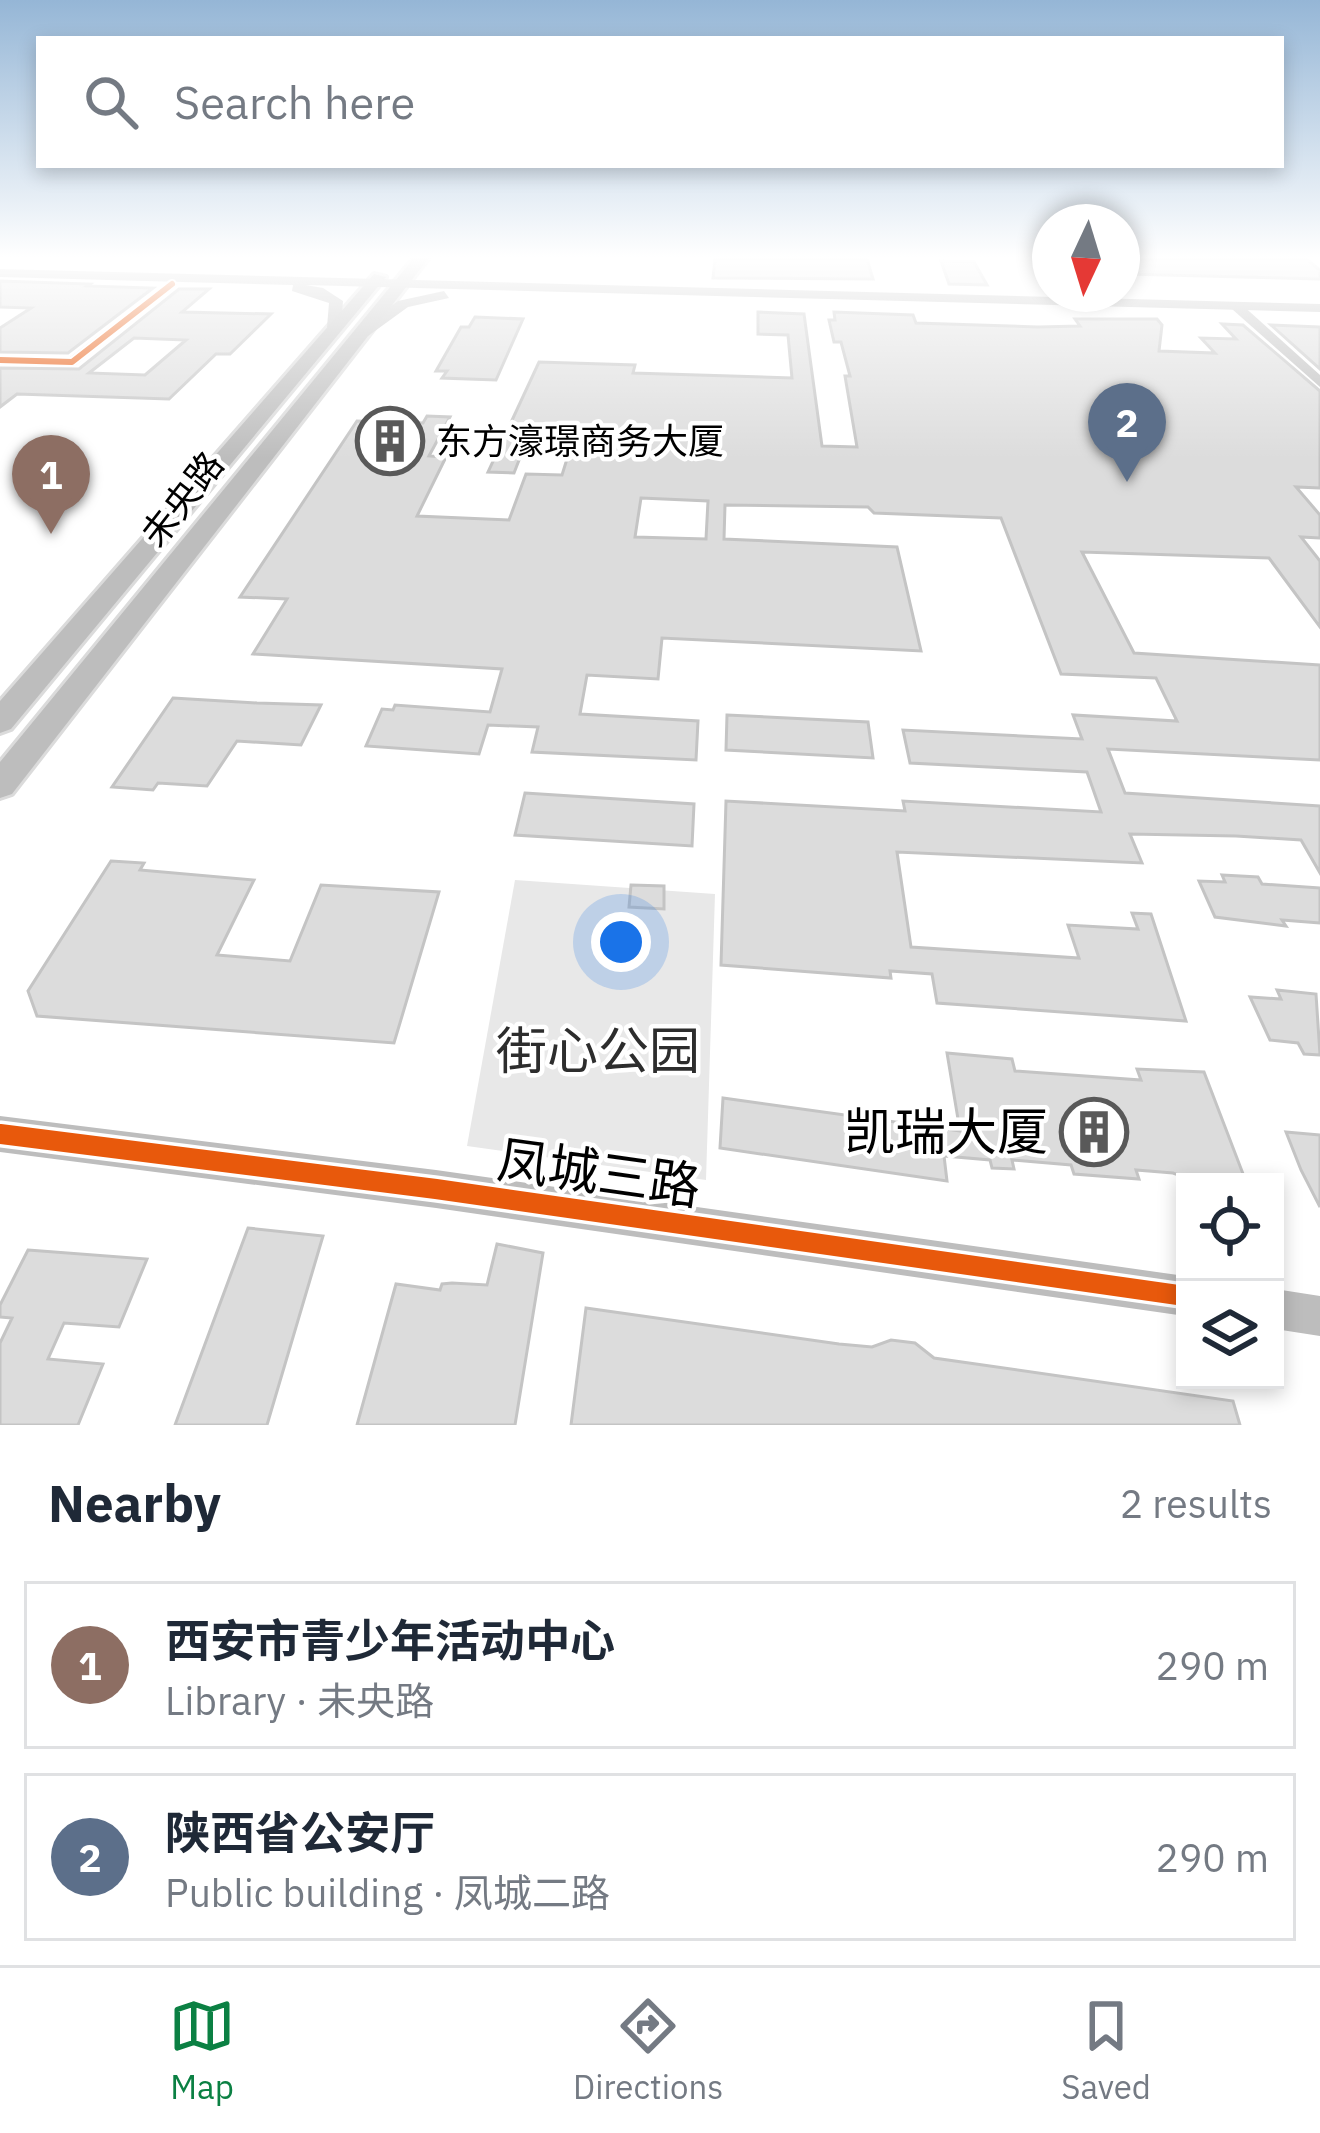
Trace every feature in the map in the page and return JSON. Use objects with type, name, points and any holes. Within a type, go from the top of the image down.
[{"type":"main road","name":"未央路","points":[[0,785],[367,326]]},
{"type":"main road","points":[[363,334],[375,326]]},
{"type":"main road","name":"未央路","points":[[0,721],[334,327]]},
{"type":"street","points":[[0,360],[72,362],[119,326]]},
{"type":"street","points":[[1256,326],[1320,383]]},
{"type":"street","name":"凤城三路","points":[[0,1134],[436,1189],[1176,1295]]},
{"type":"street","points":[[1284,1310],[1320,1316]]},
{"type":"green space","name":"街心公园","points":[[515,880],[715,894],[706,1180],[467,1146]]},
{"type":"building","points":[[104,326],[68,353],[0,352],[0,328]]},
{"type":"building","points":[[133,326],[259,326],[230,354],[216,354],[169,399],[17,394],[0,407],[0,368],[79,369]],"holes":[[[134,338],[186,340],[145,375],[89,373]]]},
{"type":"building","points":[[520,326],[496,380],[442,378],[447,371],[436,371],[461,327]]},
{"type":"building","points":[[758,326],[806,326],[822,446],[857,447],[845,376],[850,376],[841,342],[834,342],[830,326],[1162,326],[1159,351],[1215,353],[1201,338],[1236,339],[1223,326],[1244,326],[1320,391],[1320,488],[1296,487],[1320,515],[1320,538],[1301,537],[1320,561],[1320,627],[1269,558],[1082,552],[1134,653],[1320,665],[1320,760],[1108,749],[1125,793],[1320,806],[1320,873],[1301,840],[1236,836],[1130,834],[1142,863],[897,852],[911,947],[1079,958],[1068,925],[1138,929],[1132,913],[1151,914],[1186,1021],[937,1003],[932,974],[890,971],[891,978],[721,965],[726,801],[905,811],[903,801],[1101,812],[1087,772],[910,763],[903,730],[1082,739],[1073,715],[1177,721],[1156,678],[1061,674],[1001,518],[874,513],[868,507],[725,505],[724,539],[897,547],[921,651],[662,638],[658,679],[587,675],[580,714],[698,721],[696,760],[532,752],[538,727],[488,725],[479,754],[366,746],[382,709],[393,710],[395,705],[490,712],[502,669],[253,654],[287,599],[240,597],[357,421],[423,423],[427,416],[450,417],[429,456],[446,457],[417,516],[509,520],[526,474],[562,475],[577,427],[532,427],[514,473],[488,472],[539,362],[635,365],[633,373],[792,378],[788,335],[758,334]],"holes":[[[641,498],[708,501],[706,539],[635,537]]]},
{"type":"building","points":[[1272,326],[1320,327],[1320,369]]},
{"type":"building","points":[[173,698],[321,705],[301,745],[237,741],[207,786],[112,787]]},
{"type":"building","points":[[727,715],[868,722],[873,758],[726,750]]},
{"type":"building","points":[[525,793],[694,804],[692,846],[515,835]]},
{"type":"building","points":[[111,861],[144,863],[140,870],[254,880],[217,955],[290,961],[321,885],[439,892],[394,1043],[37,1016],[28,991]]},
{"type":"building","points":[[1222,875],[1258,877],[1262,884],[1320,888],[1320,923],[1282,920],[1286,926],[1215,917],[1199,881],[1225,882]]},
{"type":"building","points":[[631,885],[664,886],[664,909],[629,907]]},
{"type":"building","points":[[1277,990],[1316,994],[1320,1055],[1304,1054],[1298,1043],[1270,1040],[1250,997],[1281,999]]},
{"type":"building","name":"凯瑞大厦","points":[[947,1053],[1012,1059],[1015,1071],[1141,1080],[1137,1069],[1204,1072],[1243,1173],[1136,1170],[1139,1179],[1074,1174],[1071,1165],[1012,1160],[1014,1169],[992,1168],[990,1160],[944,1156],[947,1181],[720,1148],[723,1098],[960,1131]]},
{"type":"building","points":[[1286,1132],[1320,1135],[1320,1207],[1301,1170]]},
{"type":"building","points":[[248,1228],[323,1236],[267,1425],[175,1425]]},
{"type":"building","points":[[497,1244],[543,1253],[515,1425],[357,1425],[396,1284],[440,1290],[442,1284],[487,1285]]},
{"type":"building","points":[[28,1250],[147,1259],[119,1327],[64,1323],[48,1359],[103,1364],[78,1425],[0,1425],[0,1343],[12,1318],[0,1317],[0,1305]]},
{"type":"building","points":[[586,1308],[839,1344],[915,1343],[934,1358],[1233,1401],[1240,1425],[571,1425]]},
{"type":"cycle path","points":[[0,360],[72,362],[119,326]]},
{"type":"cycle path","points":[[0,1134],[436,1189],[1176,1295]]},
{"type":"place","name":"东方濠璟商务大厦","points":[[390,441]]},
{"type":"place","name":"陕西省公安厅","points":[[1127,482]]},
{"type":"place","name":"西安市青少年活动中心","points":[[51,534]]},
{"type":"place","name":"凯瑞大厦","points":[[1094,1132]]}]
